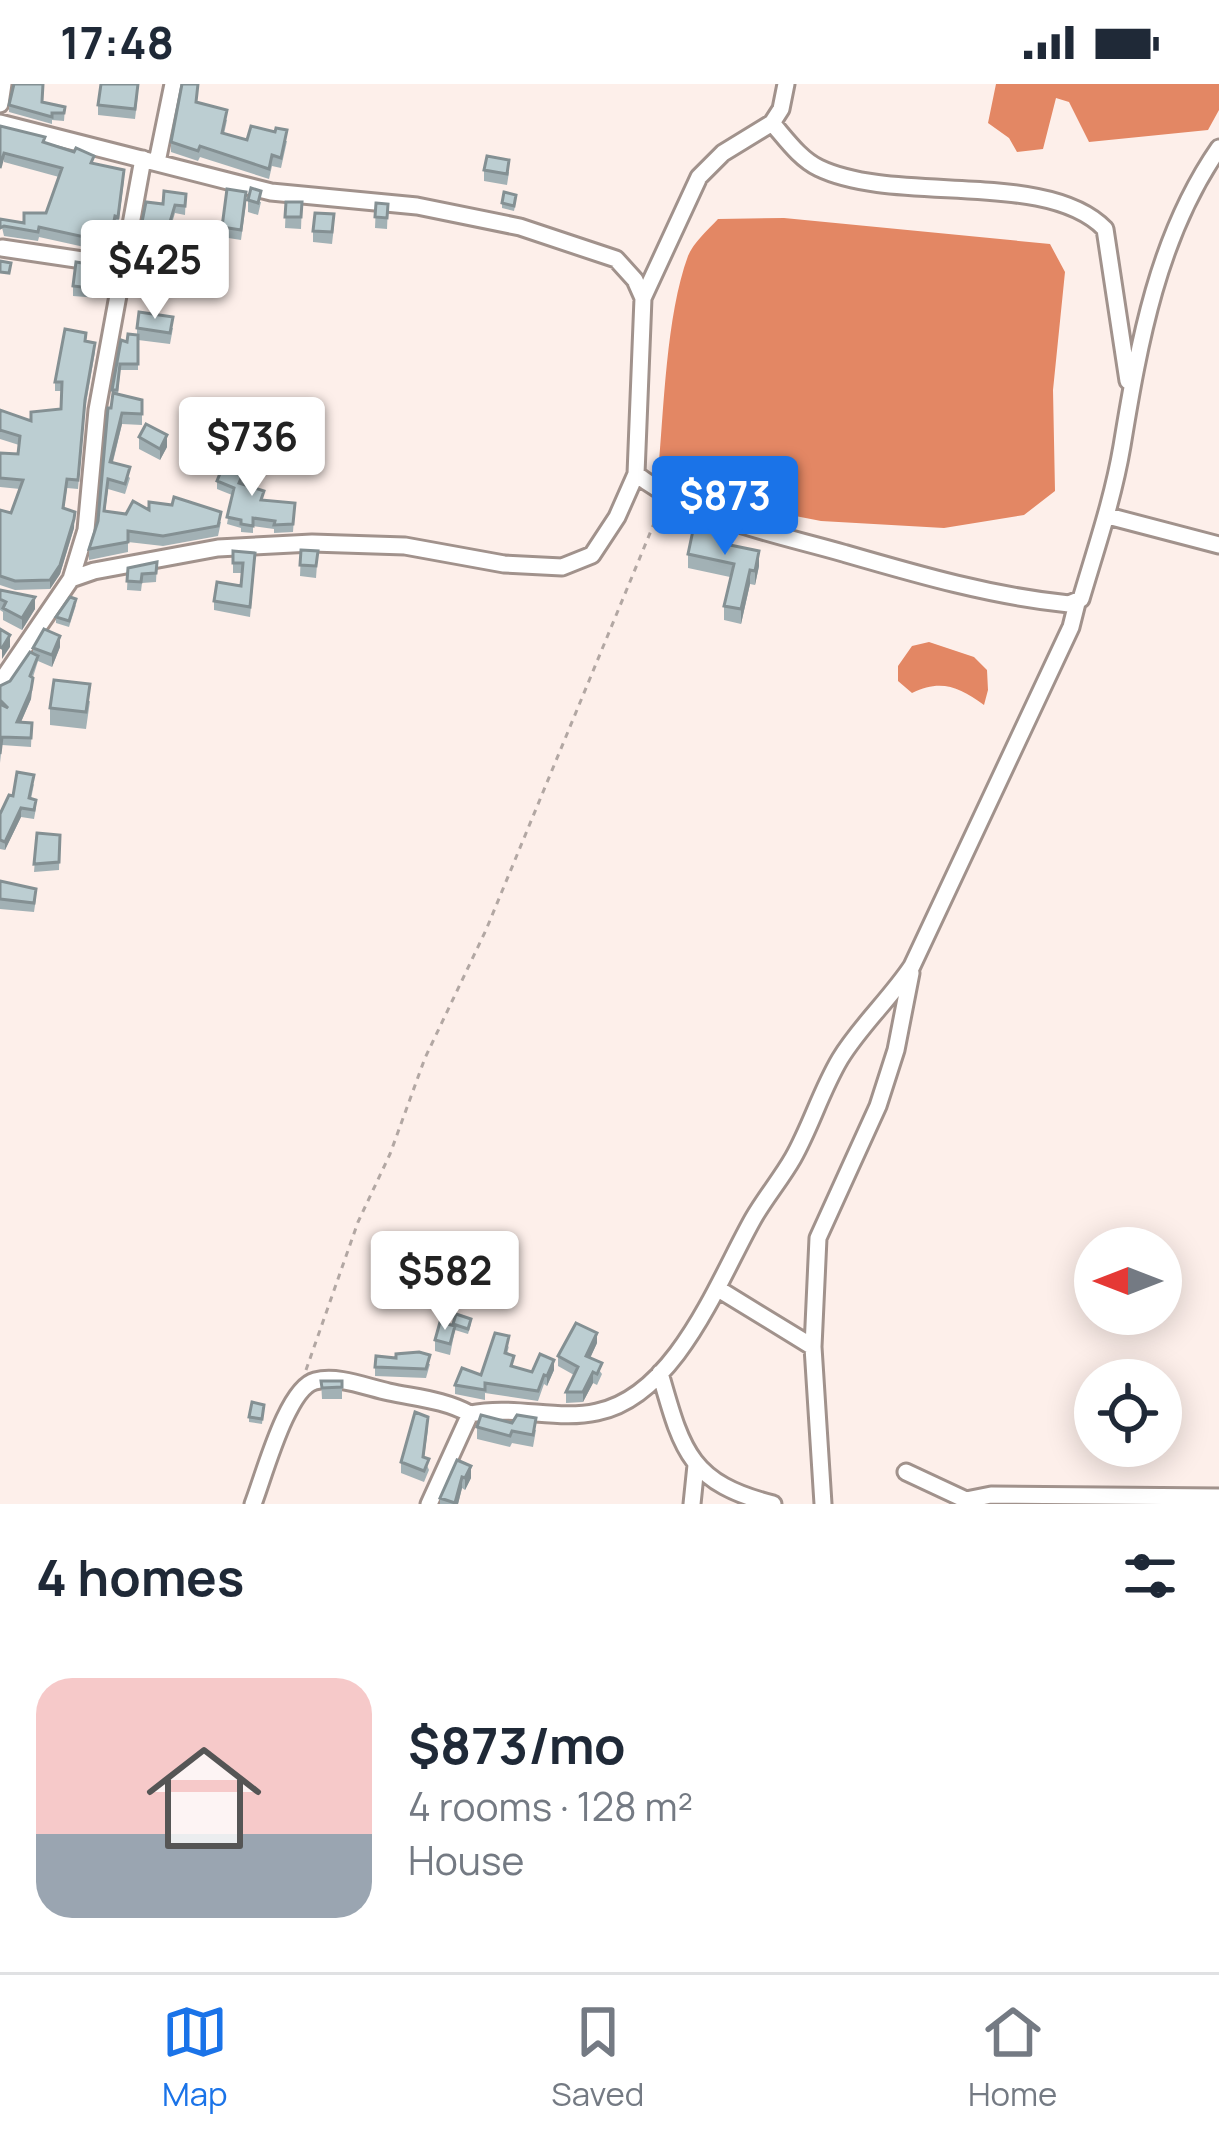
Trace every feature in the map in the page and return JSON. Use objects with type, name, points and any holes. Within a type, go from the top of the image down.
[{"type":"street","points":[[0,104],[2,84]]},
{"type":"street","points":[[0,683],[71,579],[86,530],[92,445],[123,266],[173,84]]},
{"type":"street","points":[[71,579],[218,548],[312,543],[405,546],[504,564],[562,567],[592,555],[617,517],[636,474],[643,298],[700,177],[723,153],[772,123],[781,109],[786,84]]},
{"type":"street","points":[[0,123],[271,192],[417,206],[520,227],[616,259],[635,280],[643,298]]},
{"type":"street","points":[[772,123],[801,156],[825,171],[880,183],[1051,200],[1092,215],[1105,229],[1109,246],[1129,390]]},
{"type":"street","points":[[253,1504],[302,1386],[319,1380],[338,1381],[432,1399],[470,1414],[501,1408],[596,1412],[627,1399],[660,1373],[720,1291],[754,1217],[794,1157],[842,1054],[892,997],[912,966],[1071,627],[1108,516],[1129,390],[1173,228],[1219,148]]},
{"type":"street","points":[[2,248],[123,266]]},
{"type":"street","points":[[636,474],[665,496],[763,531],[952,585],[1018,599],[1077,604]]},
{"type":"street","points":[[1108,516],[1219,545]]},
{"type":"street","points":[[823,1504],[813,1347],[818,1238],[878,1106],[896,1050],[912,966]]},
{"type":"street","points":[[720,1291],[813,1347]]},
{"type":"street","points":[[660,1373],[674,1423],[696,1466],[717,1485],[773,1504]]},
{"type":"street","points":[[429,1504],[470,1414]]},
{"type":"street","points":[[692,1504],[696,1466]]},
{"type":"street","points":[[906,1472],[965,1502],[991,1495],[1219,1497]]},
{"type":"path","points":[[302,1386],[358,1222],[390,1154],[425,1058],[486,930],[665,496]]},
{"type":"shaded area","points":[[996,84],[1219,84],[1219,110],[1208,130],[1089,142],[1069,102],[1056,98],[1043,149],[1017,152],[1009,138],[988,123]]},
{"type":"shaded area","points":[[784,218],[1050,244],[1065,272],[1053,390],[1055,491],[1024,515],[944,528],[821,521],[699,497],[667,486],[658,474],[664,392],[670,334],[688,256],[718,219]]},
{"type":"shaded area","points":[[929,642],[974,657],[987,670],[984,705],[950,687],[932,686],[912,693],[898,681],[898,666],[912,646]]},
{"type":"building","points":[[14,84],[43,84],[42,102],[65,107],[64,113],[52,113],[52,117],[9,105]]},
{"type":"building","points":[[101,84],[138,84],[135,109],[98,105]]},
{"type":"building","points":[[182,84],[198,84],[196,102],[227,110],[222,133],[247,140],[251,126],[287,130],[281,158],[272,155],[269,169],[200,146],[198,151],[171,142]]},
{"type":"building","points":[[0,126],[45,137],[43,142],[74,152],[76,148],[94,156],[91,163],[124,170],[113,226],[102,224],[98,240],[39,227],[38,232],[0,228],[0,219],[24,223],[24,213],[46,213],[62,168],[4,153],[0,168]]},
{"type":"building","points":[[487,156],[509,160],[507,174],[484,170]]},
{"type":"building","points":[[251,188],[261,191],[258,203],[248,200]]},
{"type":"building","points":[[227,189],[246,192],[241,230],[222,227]]},
{"type":"building","points":[[164,191],[186,194],[185,206],[175,205],[167,232],[142,222],[146,202],[163,204]]},
{"type":"building","points":[[504,192],[516,195],[514,206],[502,203]]},
{"type":"building","points":[[286,202],[302,202],[301,217],[285,217]]},
{"type":"building","points":[[376,203],[388,204],[387,218],[375,217]]},
{"type":"building","points":[[315,213],[334,214],[332,232],[313,231]]},
{"type":"building","points":[[0,261],[11,263],[9,273],[0,272]]},
{"type":"building","points":[[76,262],[101,266],[99,289],[73,286]]},
{"type":"building","points":[[139,312],[173,317],[170,333],[137,328]]},
{"type":"building","points":[[65,329],[86,333],[85,341],[95,343],[78,480],[67,479],[63,508],[75,512],[74,519],[60,565],[50,580],[15,581],[0,576],[0,510],[11,513],[23,480],[0,478],[0,453],[18,454],[20,436],[0,430],[0,410],[31,421],[31,412],[61,409],[62,382],[55,382]]},
{"type":"building","points":[[128,334],[138,335],[138,364],[120,364],[117,390],[112,390],[121,340],[127,342]]},
{"type":"building","points":[[113,393],[142,400],[142,414],[122,413],[110,462],[130,467],[125,484],[108,479],[104,511],[126,514],[133,501],[149,510],[149,502],[172,505],[174,497],[221,512],[218,526],[163,536],[128,531],[128,542],[89,549],[98,521]]},
{"type":"building","points":[[146,424],[167,435],[160,449],[139,437]]},
{"type":"building","points":[[227,456],[247,464],[239,483],[264,491],[261,500],[295,503],[293,524],[274,525],[275,521],[253,518],[253,526],[227,517],[234,488],[217,481]]},
{"type":"building","points":[[695,521],[733,529],[730,545],[759,551],[741,609],[724,606],[734,564],[688,554]]},
{"type":"building","points":[[301,550],[318,551],[316,566],[300,565]]},
{"type":"building","points":[[233,551],[255,553],[250,607],[214,601],[217,582],[241,586],[243,563],[233,563]]},
{"type":"building","points":[[157,562],[156,573],[142,574],[141,582],[127,581],[128,568]]},
{"type":"building","points":[[0,590],[35,597],[22,618],[3,608],[6,602],[0,599]]},
{"type":"building","points":[[70,597],[76,599],[69,621],[56,617]]},
{"type":"building","points":[[0,629],[10,635],[2,648],[0,647]]},
{"type":"building","points":[[44,629],[60,636],[52,655],[33,648]]},
{"type":"building","points":[[30,652],[38,656],[30,676],[31,690],[17,722],[32,723],[31,738],[2,737],[0,754],[0,704],[8,708],[0,700],[0,686],[10,681]]},
{"type":"building","points":[[54,680],[90,684],[86,712],[50,708]]},
{"type":"building","points":[[17,772],[34,775],[29,798],[36,800],[34,810],[21,808],[5,842],[0,840],[0,814],[9,795],[13,796]]},
{"type":"building","points":[[37,833],[60,835],[59,862],[34,864]]},
{"type":"building","points":[[0,881],[36,889],[34,903],[0,899]]},
{"type":"building","points":[[456,1314],[471,1319],[468,1329],[453,1324]]},
{"type":"building","points":[[440,1322],[455,1326],[450,1344],[435,1340]]},
{"type":"building","points":[[576,1323],[597,1333],[586,1356],[602,1363],[583,1392],[566,1392],[578,1367],[558,1356]]},
{"type":"building","points":[[495,1333],[509,1336],[505,1353],[514,1356],[511,1366],[532,1372],[540,1354],[554,1360],[538,1391],[485,1383],[485,1390],[455,1385],[462,1368],[481,1375]]},
{"type":"building","points":[[396,1354],[430,1355],[426,1369],[375,1367],[376,1356],[396,1358]]},
{"type":"building","points":[[321,1381],[342,1381],[342,1387],[322,1388]]},
{"type":"building","points":[[252,1402],[264,1405],[262,1419],[249,1417]]},
{"type":"building","points":[[415,1412],[428,1417],[423,1457],[429,1459],[424,1471],[401,1462]]},
{"type":"building","points":[[481,1415],[512,1423],[517,1415],[536,1418],[533,1435],[512,1431],[510,1436],[477,1427]]},
{"type":"building","points":[[457,1460],[471,1466],[462,1477],[455,1503],[440,1498]]}]
